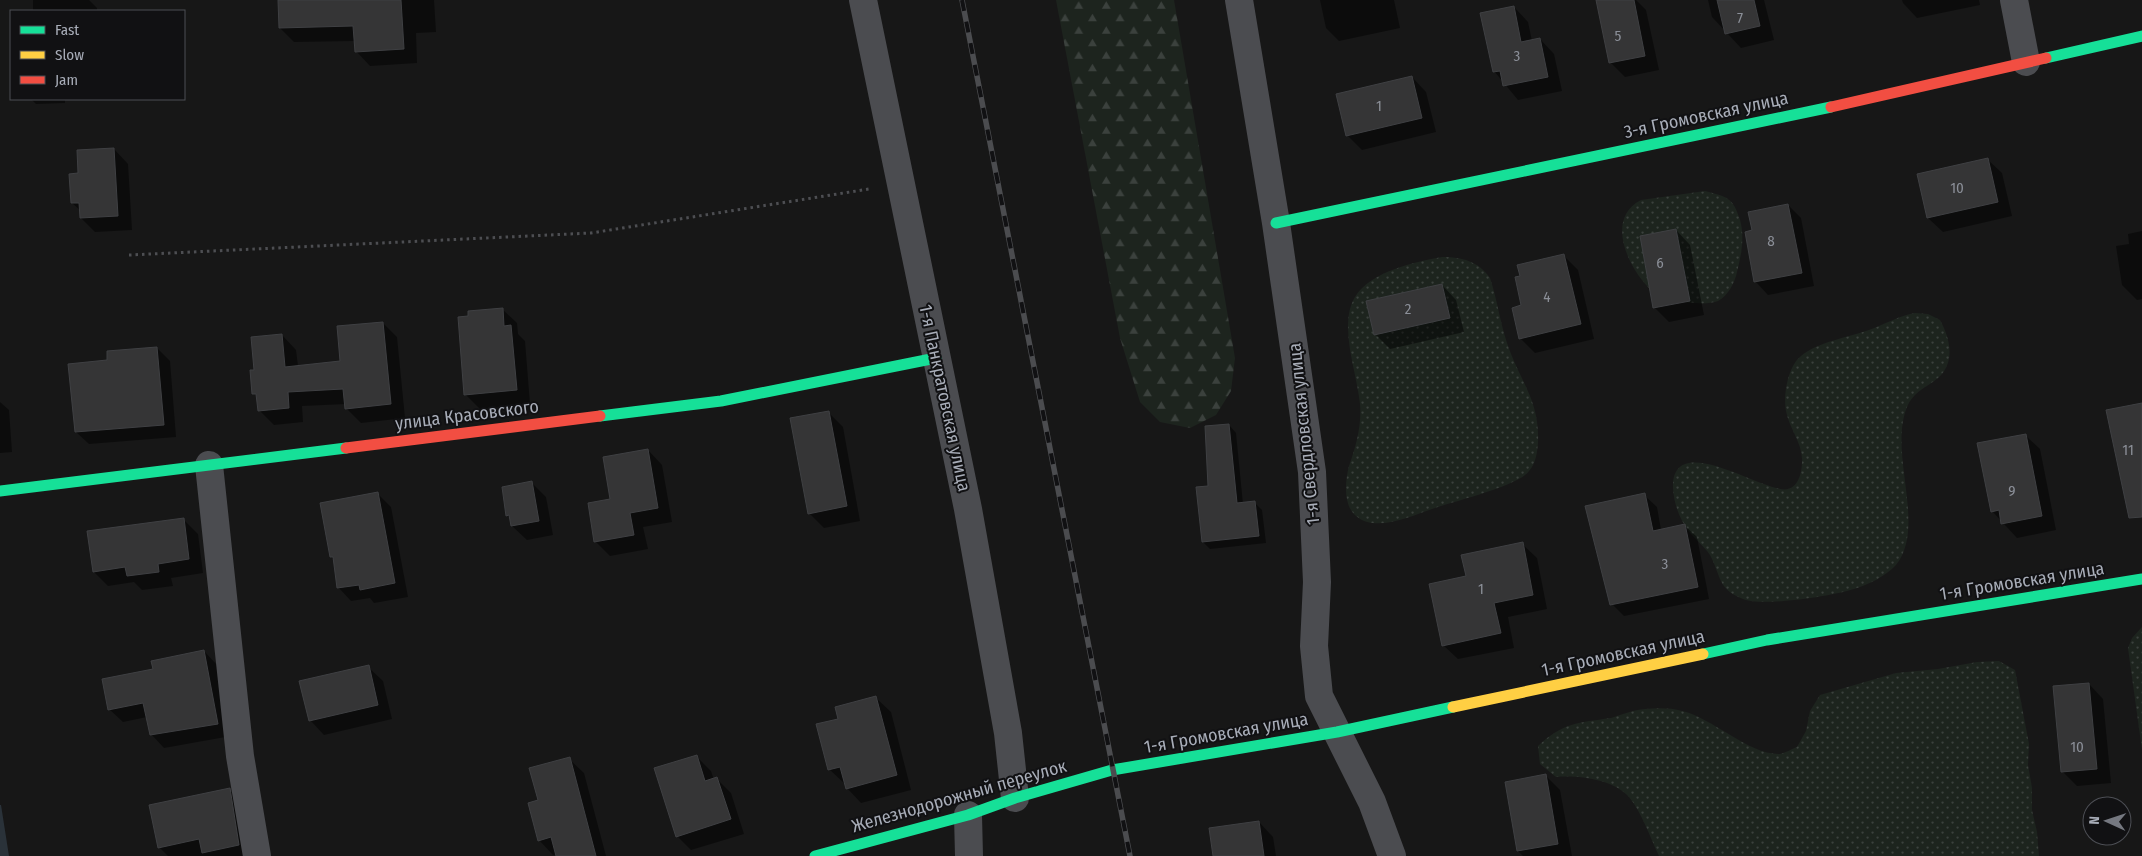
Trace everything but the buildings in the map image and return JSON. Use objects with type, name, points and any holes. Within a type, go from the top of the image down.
[{"type":"street","name":"1-я Панкратовская улица","points":[[863,0],[968,509],[1008,732],[1015,798]]},
{"type":"street","name":"1-я Свердловская улица","points":[[1239,0],[1276,223],[1312,472],[1317,582],[1314,646],[1319,696],[1372,802],[1392,856]]},
{"type":"street","points":[[2014,0],[2026,62]]},
{"type":"street","name":"3-я Громовская улица","points":[[1276,223],[1840,105],[2142,36]]},
{"type":"street","name":"улица Красовского","points":[[0,491],[721,400],[936,358]]},
{"type":"street","points":[[209,465],[240,756],[256,856]]},
{"type":"street","name":"1-я Громовская улица","points":[[1112,770],[1337,732],[1767,640],[2142,579]]},
{"type":"street","name":"Железнодорожный переулок","points":[[815,856],[968,814],[1015,798],[1112,770]]},
{"type":"street","points":[[968,814],[969,856]]},
{"type":"path","points":[[129,255],[591,233],[901,184]]},
{"type":"green space","points":[[1056,0],[1174,0],[1235,358],[1231,391],[1216,415],[1190,428],[1160,422],[1140,402],[1120,338]]},
{"type":"green space","points":[[1705,191],[1724,197],[1732,202],[1740,220],[1742,246],[1736,276],[1733,284],[1722,299],[1712,303],[1684,302],[1665,298],[1652,291],[1635,271],[1624,245],[1622,232],[1624,219],[1630,209],[1641,200]]},
{"type":"green space","points":[[1442,257],[1469,261],[1485,272],[1490,278],[1507,343],[1536,415],[1538,443],[1536,458],[1529,471],[1523,477],[1499,488],[1394,522],[1373,523],[1364,521],[1352,511],[1346,492],[1349,466],[1358,435],[1360,419],[1360,404],[1348,335],[1350,308],[1362,288],[1382,274],[1407,265]]},
{"type":"green space","points":[[1915,313],[1928,314],[1940,320],[1949,342],[1950,350],[1944,372],[1913,397],[1907,407],[1902,426],[1908,530],[1905,549],[1896,565],[1871,583],[1830,595],[1798,600],[1753,601],[1743,599],[1728,591],[1721,581],[1710,555],[1690,533],[1680,518],[1673,488],[1677,471],[1687,463],[1703,463],[1777,488],[1788,489],[1792,487],[1797,482],[1800,474],[1802,455],[1786,411],[1785,397],[1790,374],[1796,361],[1808,351],[1825,343],[1869,330]]},
{"type":"green space","points":[[2142,627],[2142,750],[2128,648],[2132,638]]},
{"type":"green space","points":[[1999,661],[2015,670],[2029,744],[2028,765],[2032,788],[2032,810],[2037,832],[2039,856],[1659,856],[1638,810],[1622,791],[1605,782],[1585,778],[1556,777],[1540,764],[1538,746],[1564,728],[1580,723],[1611,718],[1633,711],[1664,708],[1694,715],[1756,749],[1780,754],[1797,747],[1806,731],[1810,711],[1820,695],[1896,673],[1938,669],[1977,662]]},
{"type":"shaded area","points":[[1,805],[9,856],[0,856]]},
{"type":"railway","points":[[962,0],[1130,856]]},
{"type":"traffic: fast","points":[[2046,58],[2142,36]]},
{"type":"traffic: fast","points":[[1276,223],[1831,107]]},
{"type":"traffic: fast","points":[[600,416],[721,401],[936,358]]},
{"type":"traffic: fast","points":[[0,491],[346,448]]},
{"type":"traffic: fast","points":[[1703,654],[1767,640],[2142,579]]},
{"type":"traffic: fast","points":[[815,856],[968,815],[1015,798],[1112,770],[1337,732],[1453,707]]},
{"type":"traffic: slow","points":[[1453,707],[1703,654]]},
{"type":"traffic: jam","points":[[1831,107],[2046,58]]},
{"type":"traffic: jam","points":[[346,448],[600,416]]}]
